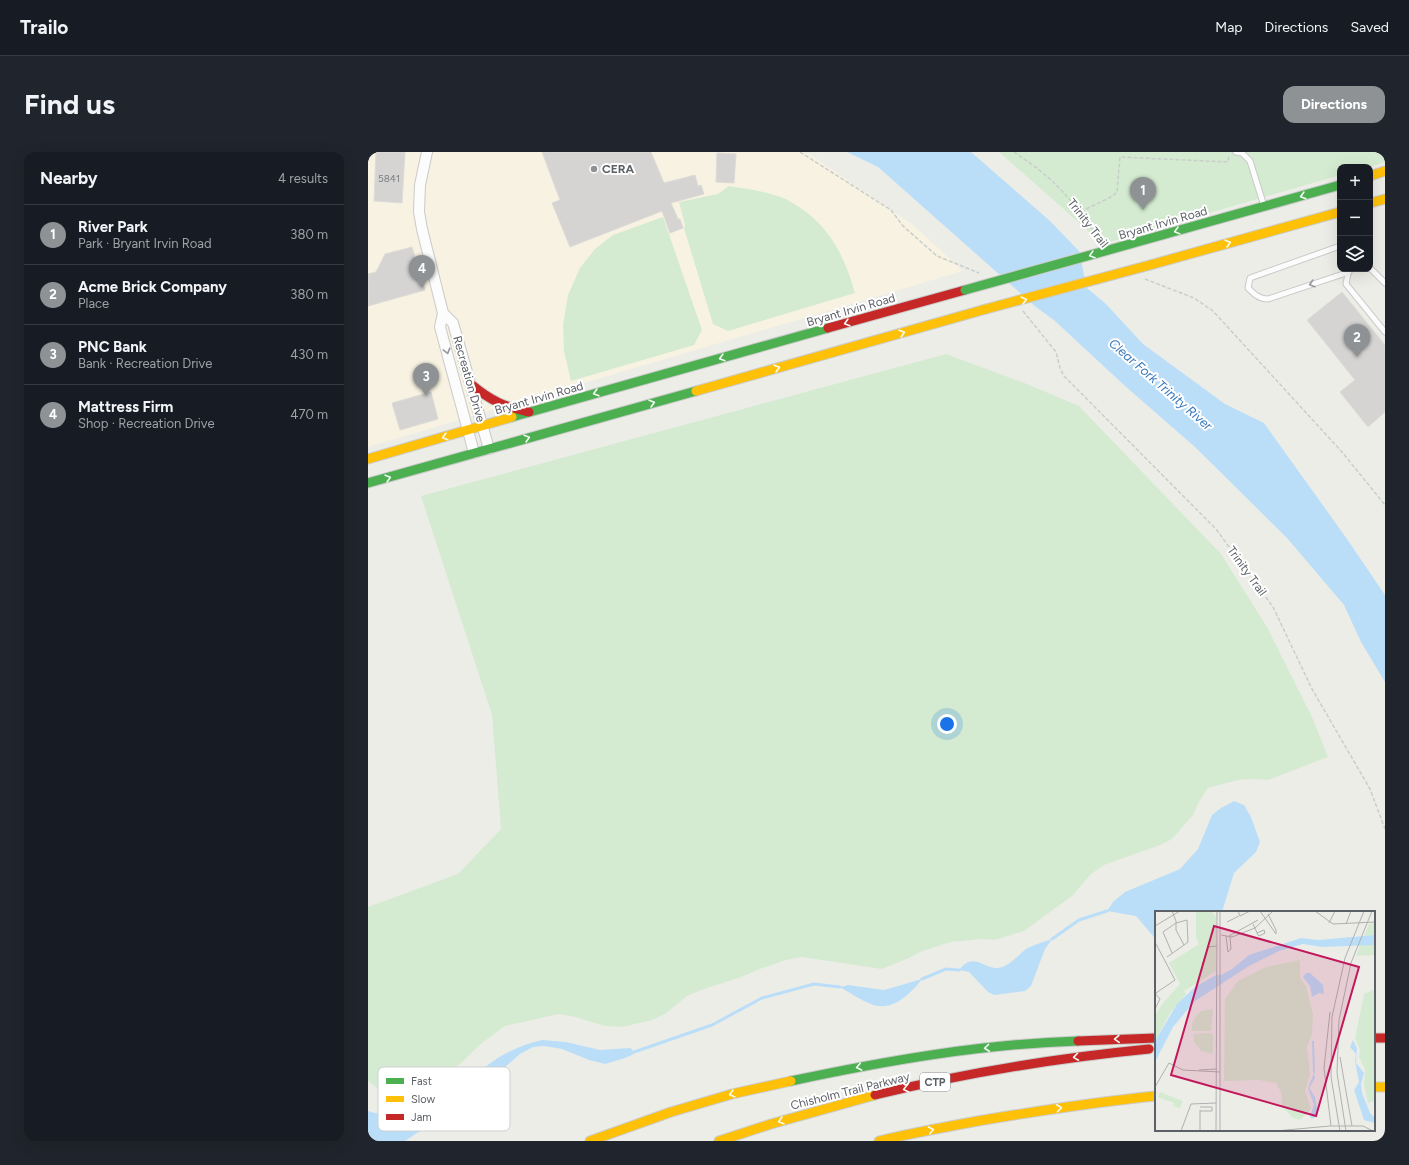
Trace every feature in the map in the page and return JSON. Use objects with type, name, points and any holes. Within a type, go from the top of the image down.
[{"type":"main road","points":[[1373,175],[1385,171]]},
{"type":"main road","name":"Bryant Irvin Road","points":[[368,459],[627,384],[1337,186]]},
{"type":"main road","points":[[1373,202],[1385,199]]},
{"type":"main road","points":[[368,483],[986,309],[1337,213]]},
{"type":"main road","points":[[472,385],[494,403],[531,413]]},
{"type":"main road","points":[[590,1141],[671,1112],[732,1094],[867,1065],[1012,1045],[1068,1041],[1155,1038]]},
{"type":"main road","name":"Chisholm Trail Parkway","points":[[719,1141],[812,1112],[920,1085],[1081,1056],[1155,1048]]},
{"type":"main road","points":[[879,1141],[1017,1114],[1076,1105],[1155,1096]]},
{"type":"main road","points":[[934,1139],[1017,1114]]},
{"type":"street","name":"Recreation Drive","points":[[427,152],[420,185],[419,212],[423,236],[443,313],[440,327],[474,453]]},
{"type":"street","name":"Recreation Drive","points":[[443,313],[454,323],[489,448]]},
{"type":"lane","points":[[1236,152],[1242,153],[1250,161],[1264,207]]},
{"type":"lane","points":[[1337,247],[1250,278],[1248,288],[1254,294],[1263,299],[1268,299],[1343,272]]},
{"type":"lane","points":[[1373,271],[1385,283]]},
{"type":"lane","points":[[1349,272],[1346,284],[1385,332]]},
{"type":"path","points":[[800,152],[891,210],[903,226],[937,256],[949,262],[978,272],[984,276]]},
{"type":"path","name":"Trinity Trail","points":[[1014,152],[1043,173],[1070,199],[1103,244]]},
{"type":"path","points":[[1081,212],[1090,206],[1114,196],[1117,192],[1120,157],[1228,162],[1230,152]]},
{"type":"path","points":[[1142,277],[1194,298],[1213,311],[1342,452],[1385,505]]},
{"type":"path","name":"Trinity Trail","points":[[1021,309],[1056,352],[1060,368],[1064,376],[1216,528],[1273,607],[1312,689],[1370,789],[1385,829]]},
{"type":"shaded area","points":[[368,152],[803,152],[809,154],[912,224],[963,271],[368,447]]},
{"type":"green space","points":[[999,152],[1385,152],[1385,162],[1373,166],[1373,164],[1337,164],[1337,176],[1103,244]]},
{"type":"green space","points":[[729,186],[763,192],[783,198],[810,215],[820,224],[835,245],[847,268],[855,293],[728,331],[713,324],[684,228],[685,225],[679,202],[718,194]]},
{"type":"green space","points":[[663,217],[702,330],[694,345],[571,381],[564,351],[563,325],[568,295],[580,268],[595,249],[613,235]]},
{"type":"green space","points":[[946,354],[1027,384],[1079,406],[1221,554],[1267,627],[1313,719],[1328,757],[1268,780],[1238,780],[1208,788],[1193,815],[1172,839],[1160,845],[1104,865],[1091,874],[1072,896],[1024,931],[995,940],[981,939],[951,942],[922,951],[882,969],[802,957],[786,960],[687,996],[665,1014],[652,1020],[622,1027],[605,1026],[559,1014],[505,1026],[482,1043],[456,1067],[378,1067],[378,1088],[368,1081],[368,907],[458,874],[501,829],[492,715],[421,496]]},
{"type":"water","name":"Clear Fork Trinity River","points":[[847,152],[971,152],[1050,221],[1079,251],[1087,288],[1106,304],[1143,344],[1225,404],[1264,423],[1385,595],[1385,682],[1361,642],[1344,605],[1287,538],[1195,447],[1125,386],[1055,321],[1036,307],[878,167]]},
{"type":"water","points":[[1234,801],[1244,805],[1251,817],[1260,842],[1256,852],[1234,873],[1222,911],[1155,911],[1155,946],[1154,937],[1136,916],[1107,911],[1113,902],[1125,892],[1180,869],[1198,849],[1212,815]]},
{"type":"water","points":[[1052,939],[1045,949],[1031,986],[1025,991],[994,995],[988,992],[969,972],[959,970],[964,964],[974,961],[993,968],[1002,967],[1010,963],[1026,949]]},
{"type":"water","points":[[922,979],[904,998],[898,1002],[886,1006],[879,1006],[870,1003],[840,987],[848,985],[884,990]]},
{"type":"water","points":[[542,1040],[566,1042],[600,1050],[630,1048],[634,1054],[605,1064],[589,1060],[562,1049],[544,1046],[533,1047],[520,1054],[505,1067],[485,1067],[504,1054]]},
{"type":"water","points":[[368,1111],[378,1114],[378,1131],[421,1131],[405,1141],[368,1141]]},
{"type":"building","points":[[376,152],[405,152],[402,203],[374,201]]},
{"type":"building","points":[[542,152],[651,152],[664,183],[695,175],[698,186],[701,185],[704,194],[671,203],[683,228],[670,233],[662,211],[570,247],[552,203],[560,200]]},
{"type":"building","points":[[717,153],[736,154],[734,183],[716,182]]},
{"type":"building","points":[[412,247],[425,290],[368,306],[368,274],[376,272],[385,254]]},
{"type":"building","points":[[1342,292],[1385,345],[1385,412],[1368,427],[1340,392],[1355,380],[1307,320]]},
{"type":"building","points":[[431,392],[438,419],[400,430],[392,403]]},
{"type":"waterway","points":[[1052,939],[1079,920],[1107,911]]},
{"type":"waterway","points":[[922,979],[946,969],[959,970]]},
{"type":"waterway","points":[[634,1052],[712,1025],[762,998],[814,984],[840,987]]},
{"type":"traffic: fast","points":[[1130,244],[1337,186]]},
{"type":"traffic: fast","points":[[965,290],[1130,244]]},
{"type":"traffic: fast","points":[[512,417],[828,328]]},
{"type":"traffic: fast","points":[[368,483],[696,391]]},
{"type":"traffic: fast","points":[[791,1081],[898,1060],[933,1055],[1005,1046],[1078,1041]]},
{"type":"traffic: slow","points":[[1373,175],[1385,171]]},
{"type":"traffic: slow","points":[[1373,202],[1385,199]]},
{"type":"traffic: slow","points":[[1150,265],[1337,213]]},
{"type":"traffic: slow","points":[[986,309],[1150,265]]},
{"type":"traffic: slow","points":[[696,391],[986,309]]},
{"type":"traffic: slow","points":[[368,459],[512,417]]},
{"type":"traffic: slow","points":[[590,1141],[671,1112],[732,1094],[791,1081]]},
{"type":"traffic: slow","points":[[1375,1087],[1385,1087]]},
{"type":"traffic: slow","points":[[719,1141],[771,1124],[875,1095]]},
{"type":"traffic: slow","points":[[879,1141],[928,1130],[1000,1117],[1155,1096]]},
{"type":"traffic: jam","points":[[828,328],[965,290]]},
{"type":"traffic: jam","points":[[472,385],[499,403],[529,412]]},
{"type":"traffic: jam","points":[[1078,1041],[1155,1038]]},
{"type":"traffic: jam","points":[[1375,1038],[1385,1038]]},
{"type":"traffic: jam","points":[[875,1095],[1011,1067],[1149,1049]]},
{"type":"place","name":"CERA","points":[[594,169]]},
{"type":"place","name":"River Park","points":[[1143,210]]},
{"type":"place","name":"Mattress Firm","points":[[422,288]]},
{"type":"place","name":"Acme Brick Company","points":[[1357,357]]},
{"type":"place","name":"PNC Bank","points":[[426,396]]}]
